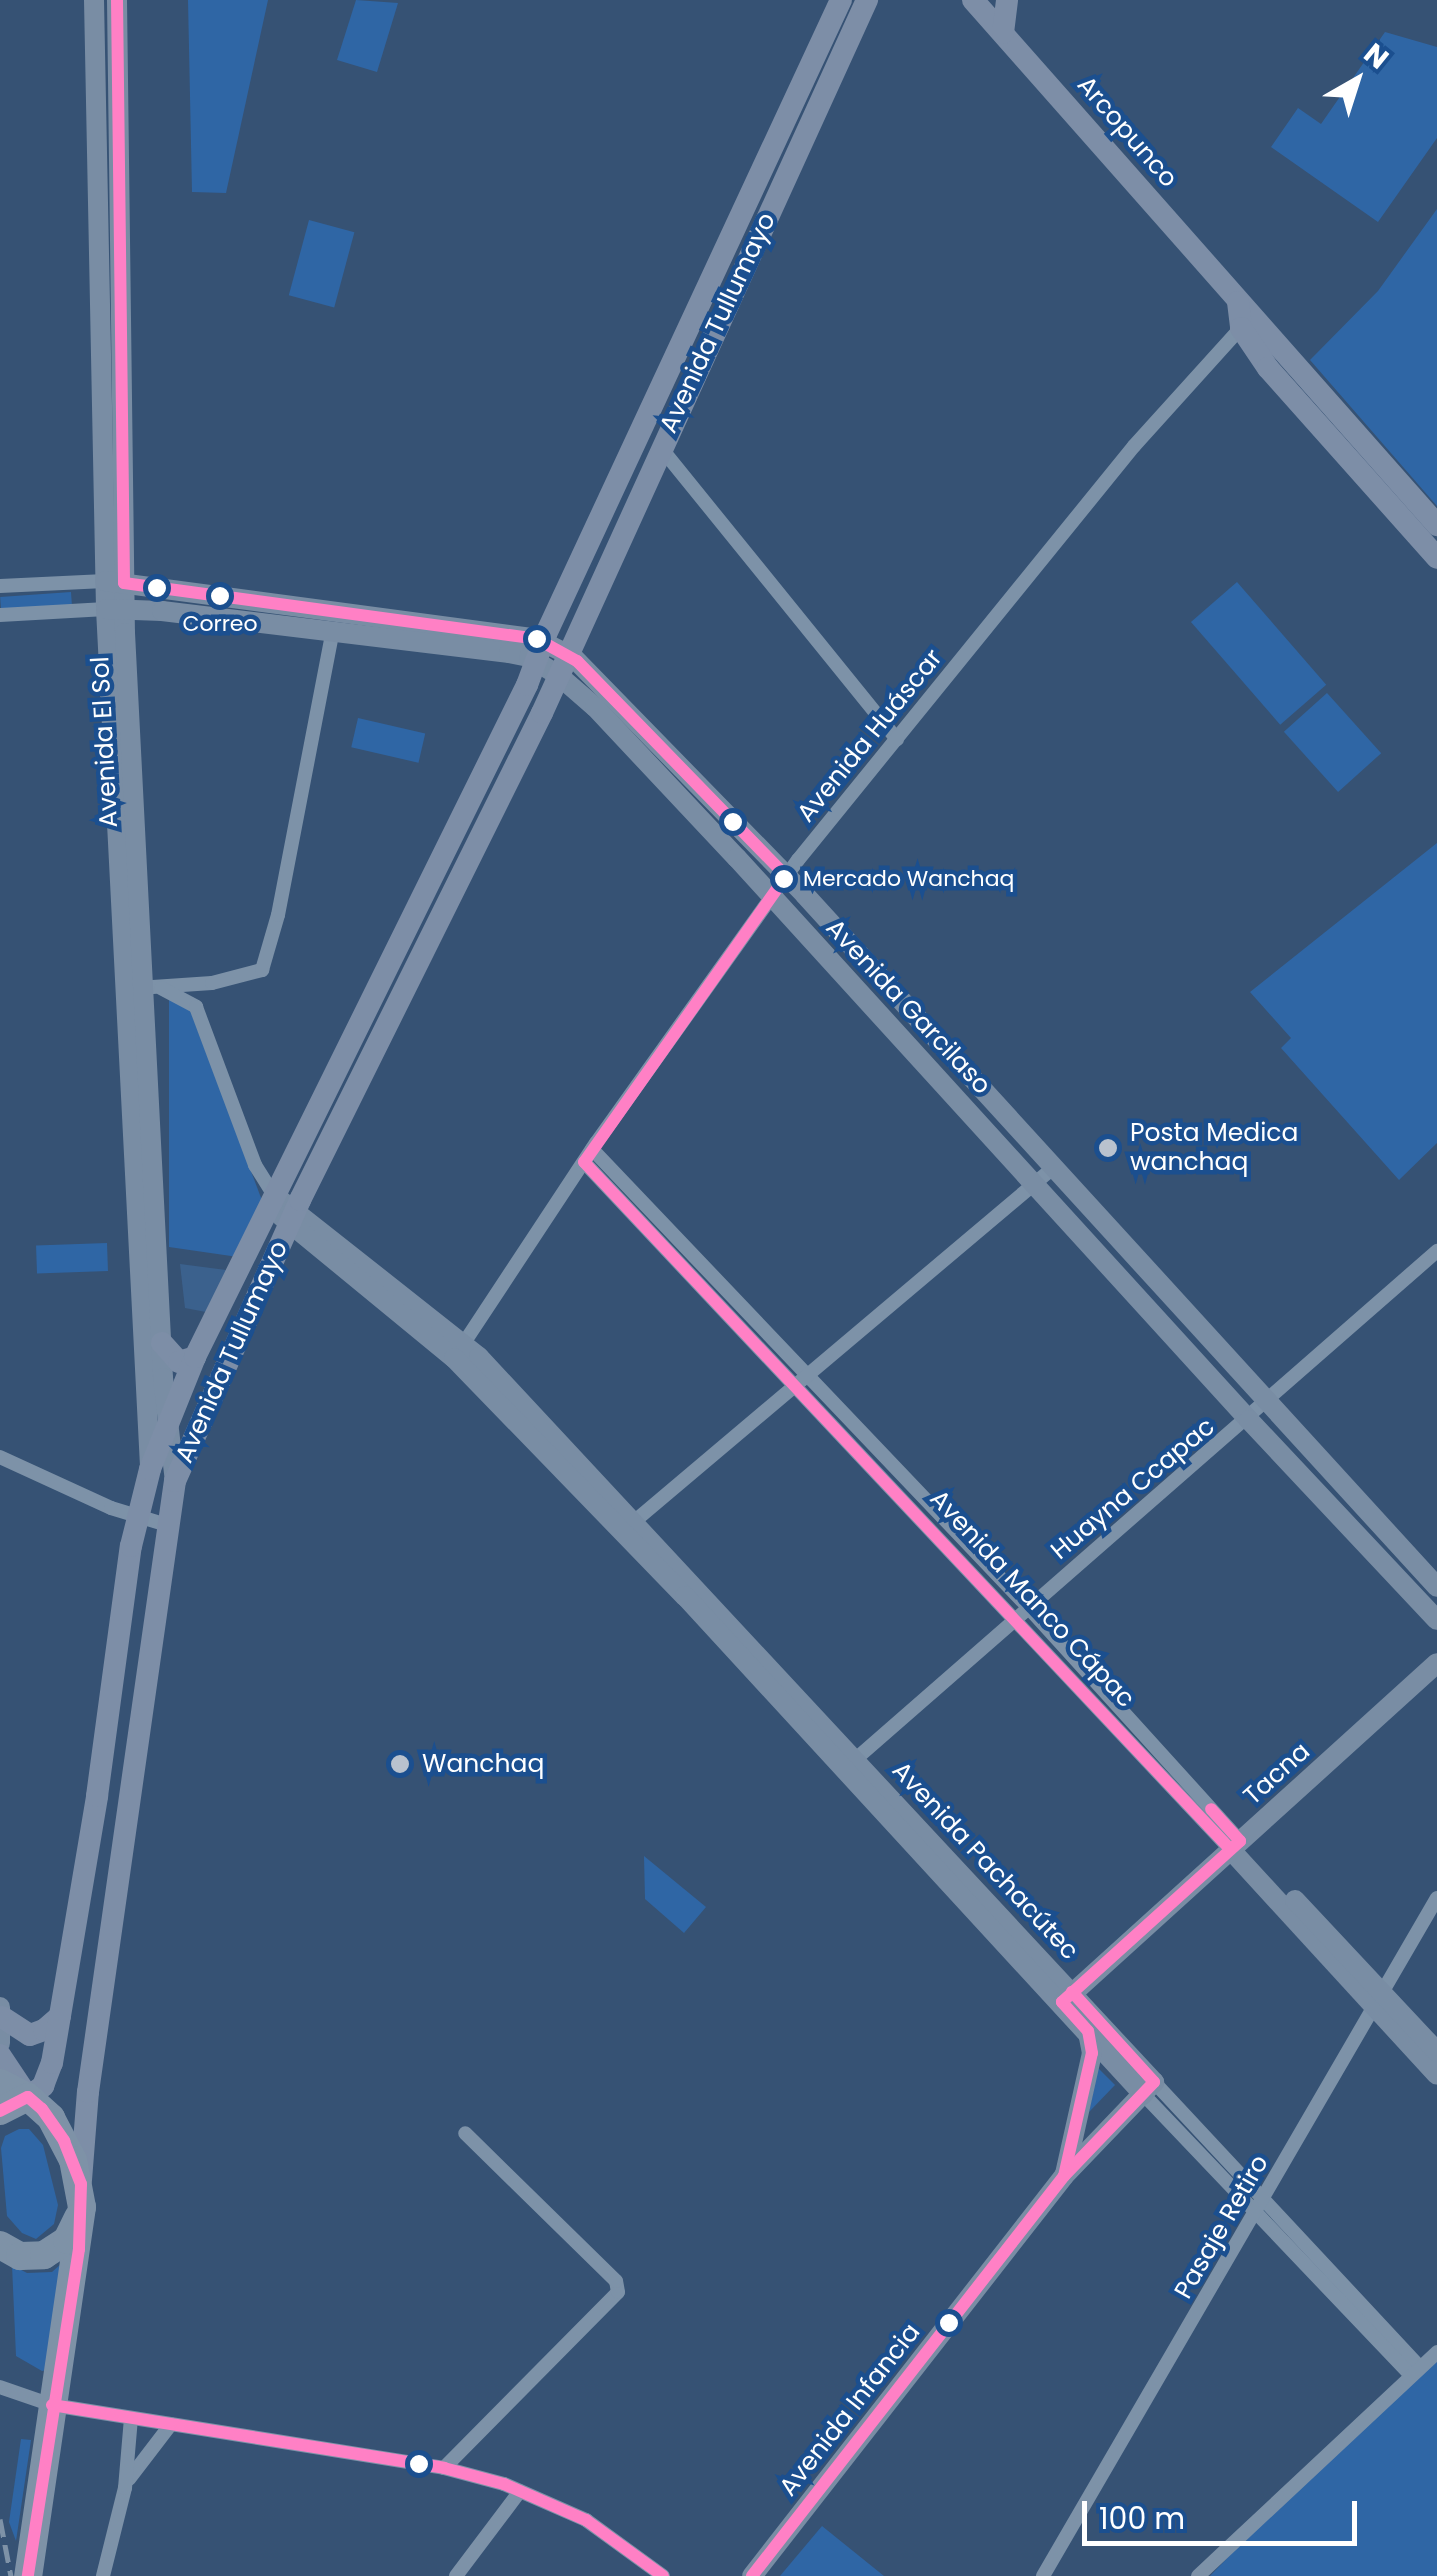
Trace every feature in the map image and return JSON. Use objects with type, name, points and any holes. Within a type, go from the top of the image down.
[{"type":"highway","points":[[0,2083],[32,2095],[50,2118],[82,2195],[66,2240],[49,2253],[28,2257],[0,2245]]},
{"type":"highway","points":[[0,2111],[32,2095]]},
{"type":"highway","name":"Avenida Tullumayo","points":[[28,2576],[79,2249],[82,2195]]},
{"type":"main road","name":"Avenida Tullumayo","points":[[32,2095],[47,2079],[60,2016],[139,1516],[150,1469],[194,1357],[540,652],[841,0]]},
{"type":"main road","name":"Avenida Tullumayo","points":[[82,2195],[88,2092],[175,1481],[292,1219],[561,666],[866,0]]},
{"type":"main road","name":"Arcopunco","points":[[973,0],[1244,315]]},
{"type":"main road","points":[[1002,33],[1007,0]]},
{"type":"main road","points":[[1244,315],[1437,524]]},
{"type":"main road","points":[[1244,315],[1268,368],[1437,558]]},
{"type":"main road","points":[[162,1344],[180,1362],[194,1357]]},
{"type":"main road","points":[[1,2012],[30,2035],[60,2016]]},
{"type":"main road","points":[[0,2055],[32,2095]]},
{"type":"street","name":"Avenida El Sol","points":[[94,0],[115,582]]},
{"type":"street","name":"Avenida El Sol","points":[[117,0],[115,609],[143,988],[162,1344],[175,1481]]},
{"type":"street","name":"Avenida Huáscar","points":[[460,1351],[588,1156],[786,876],[1244,315]]},
{"type":"street","points":[[660,448],[897,739]]},
{"type":"street","name":"Avenida Garcilaso","points":[[0,586],[115,582],[411,620],[540,652],[561,666],[786,876],[1437,1586]]},
{"type":"street","name":"Avenida Garcilaso","points":[[0,615],[115,609],[333,630],[509,653],[540,652]]},
{"type":"street","points":[[143,988],[212,983],[254,974],[267,961],[333,630]]},
{"type":"street","name":"Avenida Garcilaso","points":[[561,666],[1248,1420],[1437,1620]]},
{"type":"street","points":[[196,1007],[212,983]]},
{"type":"street","name":"Avenida El Sol","points":[[143,988],[150,1469]]},
{"type":"street","points":[[143,988],[196,1007],[255,1164],[292,1219]]},
{"type":"street","name":"Avenida Manco Cápac","points":[[588,1156],[1022,1612],[1377,2000],[1437,2075]]},
{"type":"street","points":[[629,1526],[1053,1168]]},
{"type":"street","name":"Avenida Pachacútec","points":[[292,1219],[348,1275],[460,1351]]},
{"type":"street","name":"Avenida Pachacútec","points":[[292,1219],[460,1351],[629,1526],[1416,2371]]},
{"type":"street","name":"Huayna Ccapac","points":[[850,1764],[1268,1403],[1437,1251]]},
{"type":"street","points":[[0,1457],[43,1480],[167,1525]]},
{"type":"street","name":"Tacna","points":[[1067,1997],[1437,1664]]},
{"type":"street","name":"Pasaje Retiro","points":[[1043,2576],[1437,1898]]},
{"type":"street","name":"Avenida Pachacútec","points":[[1067,1997],[1088,2031],[1149,2088]]},
{"type":"street","name":"Avenida Manco Cápac","points":[[1377,2000],[1437,2052]]},
{"type":"street","points":[[0,2043],[1,2012]]},
{"type":"street","points":[[1064,2176],[1092,2053],[1088,2031]]},
{"type":"street","name":"Avenida Infancia","points":[[752,2576],[1064,2176],[1149,2088]]},
{"type":"street","points":[[444,2468],[618,2292],[616,2281],[465,2133]]},
{"type":"street","points":[[1198,2576],[1437,2352]]},
{"type":"street","points":[[0,2387],[52,2405],[444,2468],[520,2491],[586,2520],[663,2576]]},
{"type":"street","points":[[104,2576],[125,2488],[131,2418]]},
{"type":"street","points":[[125,2488],[146,2451],[171,2424]]},
{"type":"street","points":[[456,2576],[520,2491]]},
{"type":"shaded area","points":[[188,0],[268,0],[226,193],[192,192]]},
{"type":"shaded area","points":[[356,0],[398,3],[377,72],[337,60]]},
{"type":"shaded area","points":[[1385,32],[1437,47],[1437,138],[1378,222],[1271,147],[1298,108],[1321,124]]},
{"type":"shaded area","points":[[1437,209],[1437,506],[1310,360],[1378,291]]},
{"type":"shaded area","points":[[309,220],[354,232],[334,308],[289,295]]},
{"type":"shaded area","points":[[1237,582],[1326,685],[1280,725],[1191,622]]},
{"type":"shaded area","points":[[71,592],[72,607],[1,612],[0,597]]},
{"type":"shaded area","points":[[1327,693],[1381,753],[1338,792],[1284,732]]},
{"type":"shaded area","points":[[358,718],[425,734],[418,763],[351,747]]},
{"type":"shaded area","points":[[1437,843],[1437,1143],[1399,1180],[1281,1048],[1291,1038],[1250,992]]},
{"type":"shaded area","points":[[169,997],[189,1007],[263,1203],[238,1257],[169,1247]]},
{"type":"shaded area","points":[[107,1243],[108,1271],[37,1273],[36,1245]]},
{"type":"shaded area","points":[[180,1264],[226,1270],[206,1312],[185,1308]]},
{"type":"shaded area","points":[[644,1856],[706,1907],[684,1933],[645,1899]]},
{"type":"shaded area","points":[[1098,2068],[1115,2085],[1089,2112]]},
{"type":"shaded area","points":[[29,2129],[43,2145],[58,2205],[54,2224],[36,2239],[22,2233],[7,2216],[1,2148],[5,2136]]},
{"type":"shaded area","points":[[70,2256],[47,2370],[42,2371],[16,2356],[12,2265],[27,2273],[52,2272]]},
{"type":"shaded area","points":[[1437,2356],[1437,2576],[1210,2576],[1319,2463]]},
{"type":"shaded area","points":[[21,2439],[31,2440],[16,2541],[9,2522]]},
{"type":"shaded area","points":[[822,2526],[884,2576],[780,2576]]},
{"type":"railway","points":[[0,2519],[11,2576]]},
{"type":"transit line","points":[[117,0],[124,583],[537,639],[577,661],[786,876],[584,1162],[1230,1849]]},
{"type":"transit line","points":[[1064,2176],[1092,2053],[1088,2031],[1062,2002],[1240,1841],[1211,1809]]},
{"type":"transit line","points":[[752,2576],[1064,2176],[1154,2082],[1072,1992]]},
{"type":"transit line","points":[[0,2111],[28,2097],[42,2109],[64,2141],[81,2184],[79,2249],[28,2576]]},
{"type":"transit line","points":[[52,2405],[444,2468],[504,2484],[586,2520],[663,2576]]},
{"type":"place","name":"Correo","points":[[220,596]]},
{"type":"place","name":"Mercado Wanchaq","points":[[784,879]]},
{"type":"place","name":"Posta Medica wanchaq","points":[[1108,1148]]},
{"type":"place","name":"Wanchaq","points":[[400,1764]]}]
